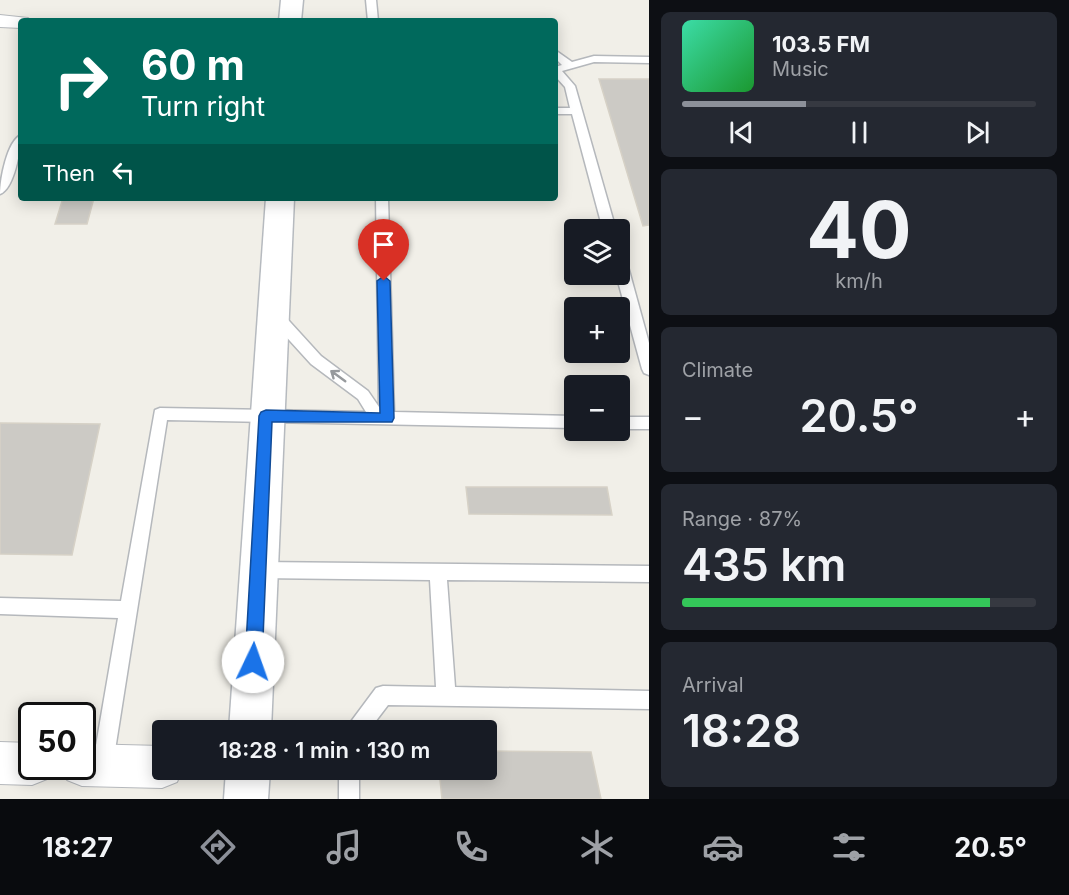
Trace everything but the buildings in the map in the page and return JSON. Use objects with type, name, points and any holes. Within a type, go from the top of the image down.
[{"type":"main road","points":[[290,18],[292,0]]},
{"type":"main road","points":[[250,720],[280,201]]},
{"type":"main road","points":[[246,799],[247,780]]},
{"type":"street","points":[[0,21],[18,21]]},
{"type":"street","points":[[0,762],[18,763]]},
{"type":"street","points":[[96,766],[152,767]]},
{"type":"lane","points":[[371,0],[373,18]]},
{"type":"lane","points":[[558,56],[569,65]]},
{"type":"lane","points":[[558,69],[594,59],[649,60]]},
{"type":"lane","points":[[558,73],[570,86],[607,219]]},
{"type":"lane","points":[[558,111],[577,111]]},
{"type":"lane","points":[[0,190],[18,146]]},
{"type":"lane","points":[[382,201],[383,418]]},
{"type":"lane","points":[[626,285],[649,369]]},
{"type":"lane","points":[[273,312],[316,360],[363,395],[383,418]]},
{"type":"lane","points":[[96,749],[128,610],[160,414],[564,422]]},
{"type":"lane","points":[[630,423],[649,423]]},
{"type":"lane","points":[[258,570],[649,574]]},
{"type":"lane","points":[[438,572],[446,696]]},
{"type":"lane","points":[[0,606],[128,610]]},
{"type":"lane","points":[[364,720],[383,695],[649,700]]},
{"type":"lane","points":[[349,780],[349,799]]},
{"type":"route","points":[[253,662],[266,416],[387,418],[384,281]]}]
